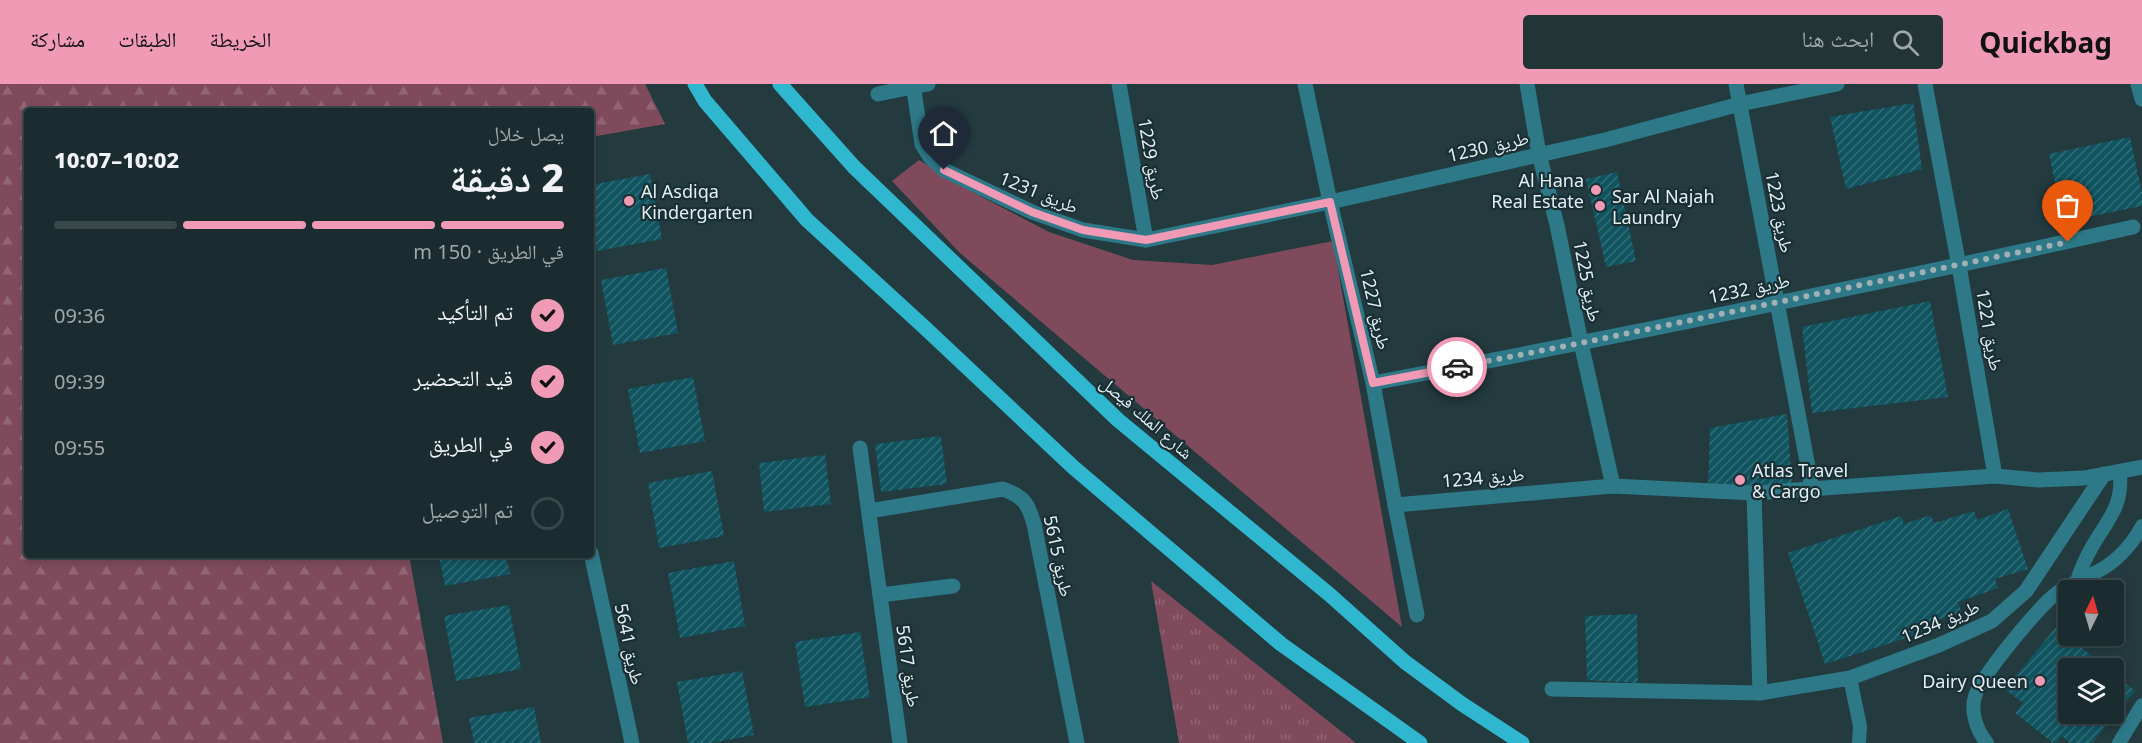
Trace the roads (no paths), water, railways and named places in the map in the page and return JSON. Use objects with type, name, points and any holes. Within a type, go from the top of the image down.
[{"type":"main road","points":[[695,84],[705,101],[807,220],[1072,467],[1281,644],[1420,743]]},
{"type":"main road","name":"شارع الملك فيصل","points":[[780,84],[854,167],[1118,420],[1330,595],[1405,662],[1462,704],[1522,743]]},
{"type":"street","name":"طريق 1229","points":[[1119,84],[1146,240]]},
{"type":"street","name":"طريق 1227","points":[[1305,84],[1373,383],[1417,615]]},
{"type":"street","name":"طريق 1225","points":[[1527,84],[1539,154],[1557,225],[1613,486]]},
{"type":"street","name":"طريق 1223","points":[[1736,84],[1812,488]]},
{"type":"street","name":"طريق 1230","points":[[1146,240],[1330,202],[1605,140],[1740,104],[1837,84]]},
{"type":"street","name":"طريق 1221","points":[[1925,84],[1995,476]]},
{"type":"street","points":[[2138,84],[2142,99]]},
{"type":"street","name":"طريق 1231","points":[[918,85],[922,144],[930,157],[944,170],[1032,212],[1073,227],[1146,240]]},
{"type":"street","points":[[878,94],[918,85]]},
{"type":"street","name":"طريق 1232","points":[[1373,383],[1959,266],[2133,227]]},
{"type":"street","name":"طريق 5617","points":[[860,448],[900,743]]},
{"type":"street","name":"طريق 1234","points":[[1395,505],[1613,486],[1754,493],[1995,476],[2038,480],[2084,478],[2142,467]]},
{"type":"street","name":"طريق 1234","points":[[1552,689],[1760,693],[1850,678],[1939,645],[1992,621],[2026,591],[2112,473]]},
{"type":"street","name":"طريق 5615","points":[[869,511],[1003,489],[1019,495],[1029,508],[1034,524],[1077,743]]},
{"type":"street","points":[[1754,493],[1760,693]]},
{"type":"street","name":"طريق 5641","points":[[592,558],[632,743]]},
{"type":"street","points":[[880,595],[953,586]]},
{"type":"lane","points":[[2077,580],[2091,548],[2115,510],[2121,488],[2112,473]]},
{"type":"lane","points":[[2077,580],[2099,571],[2120,557],[2133,542],[2142,526]]},
{"type":"lane","points":[[1987,743],[1980,734],[1975,717],[1975,696],[1989,673],[2028,622],[2058,592]]},
{"type":"lane","points":[[1850,678],[1860,726],[1859,743]]},
{"type":"lane","points":[[2119,743],[2142,705]]},
{"type":"place","name":"Al Hana Real Estate","points":[[1596,190]]},
{"type":"place","name":"Al Asdiqa Kindergarten","points":[[629,201]]},
{"type":"place","name":"Sar Al Najah Laundry","points":[[1600,206]]},
{"type":"place","name":"Atlas Travel & Cargo","points":[[1740,480]]},
{"type":"place","name":"Dairy Queen","points":[[2040,681]]}]
